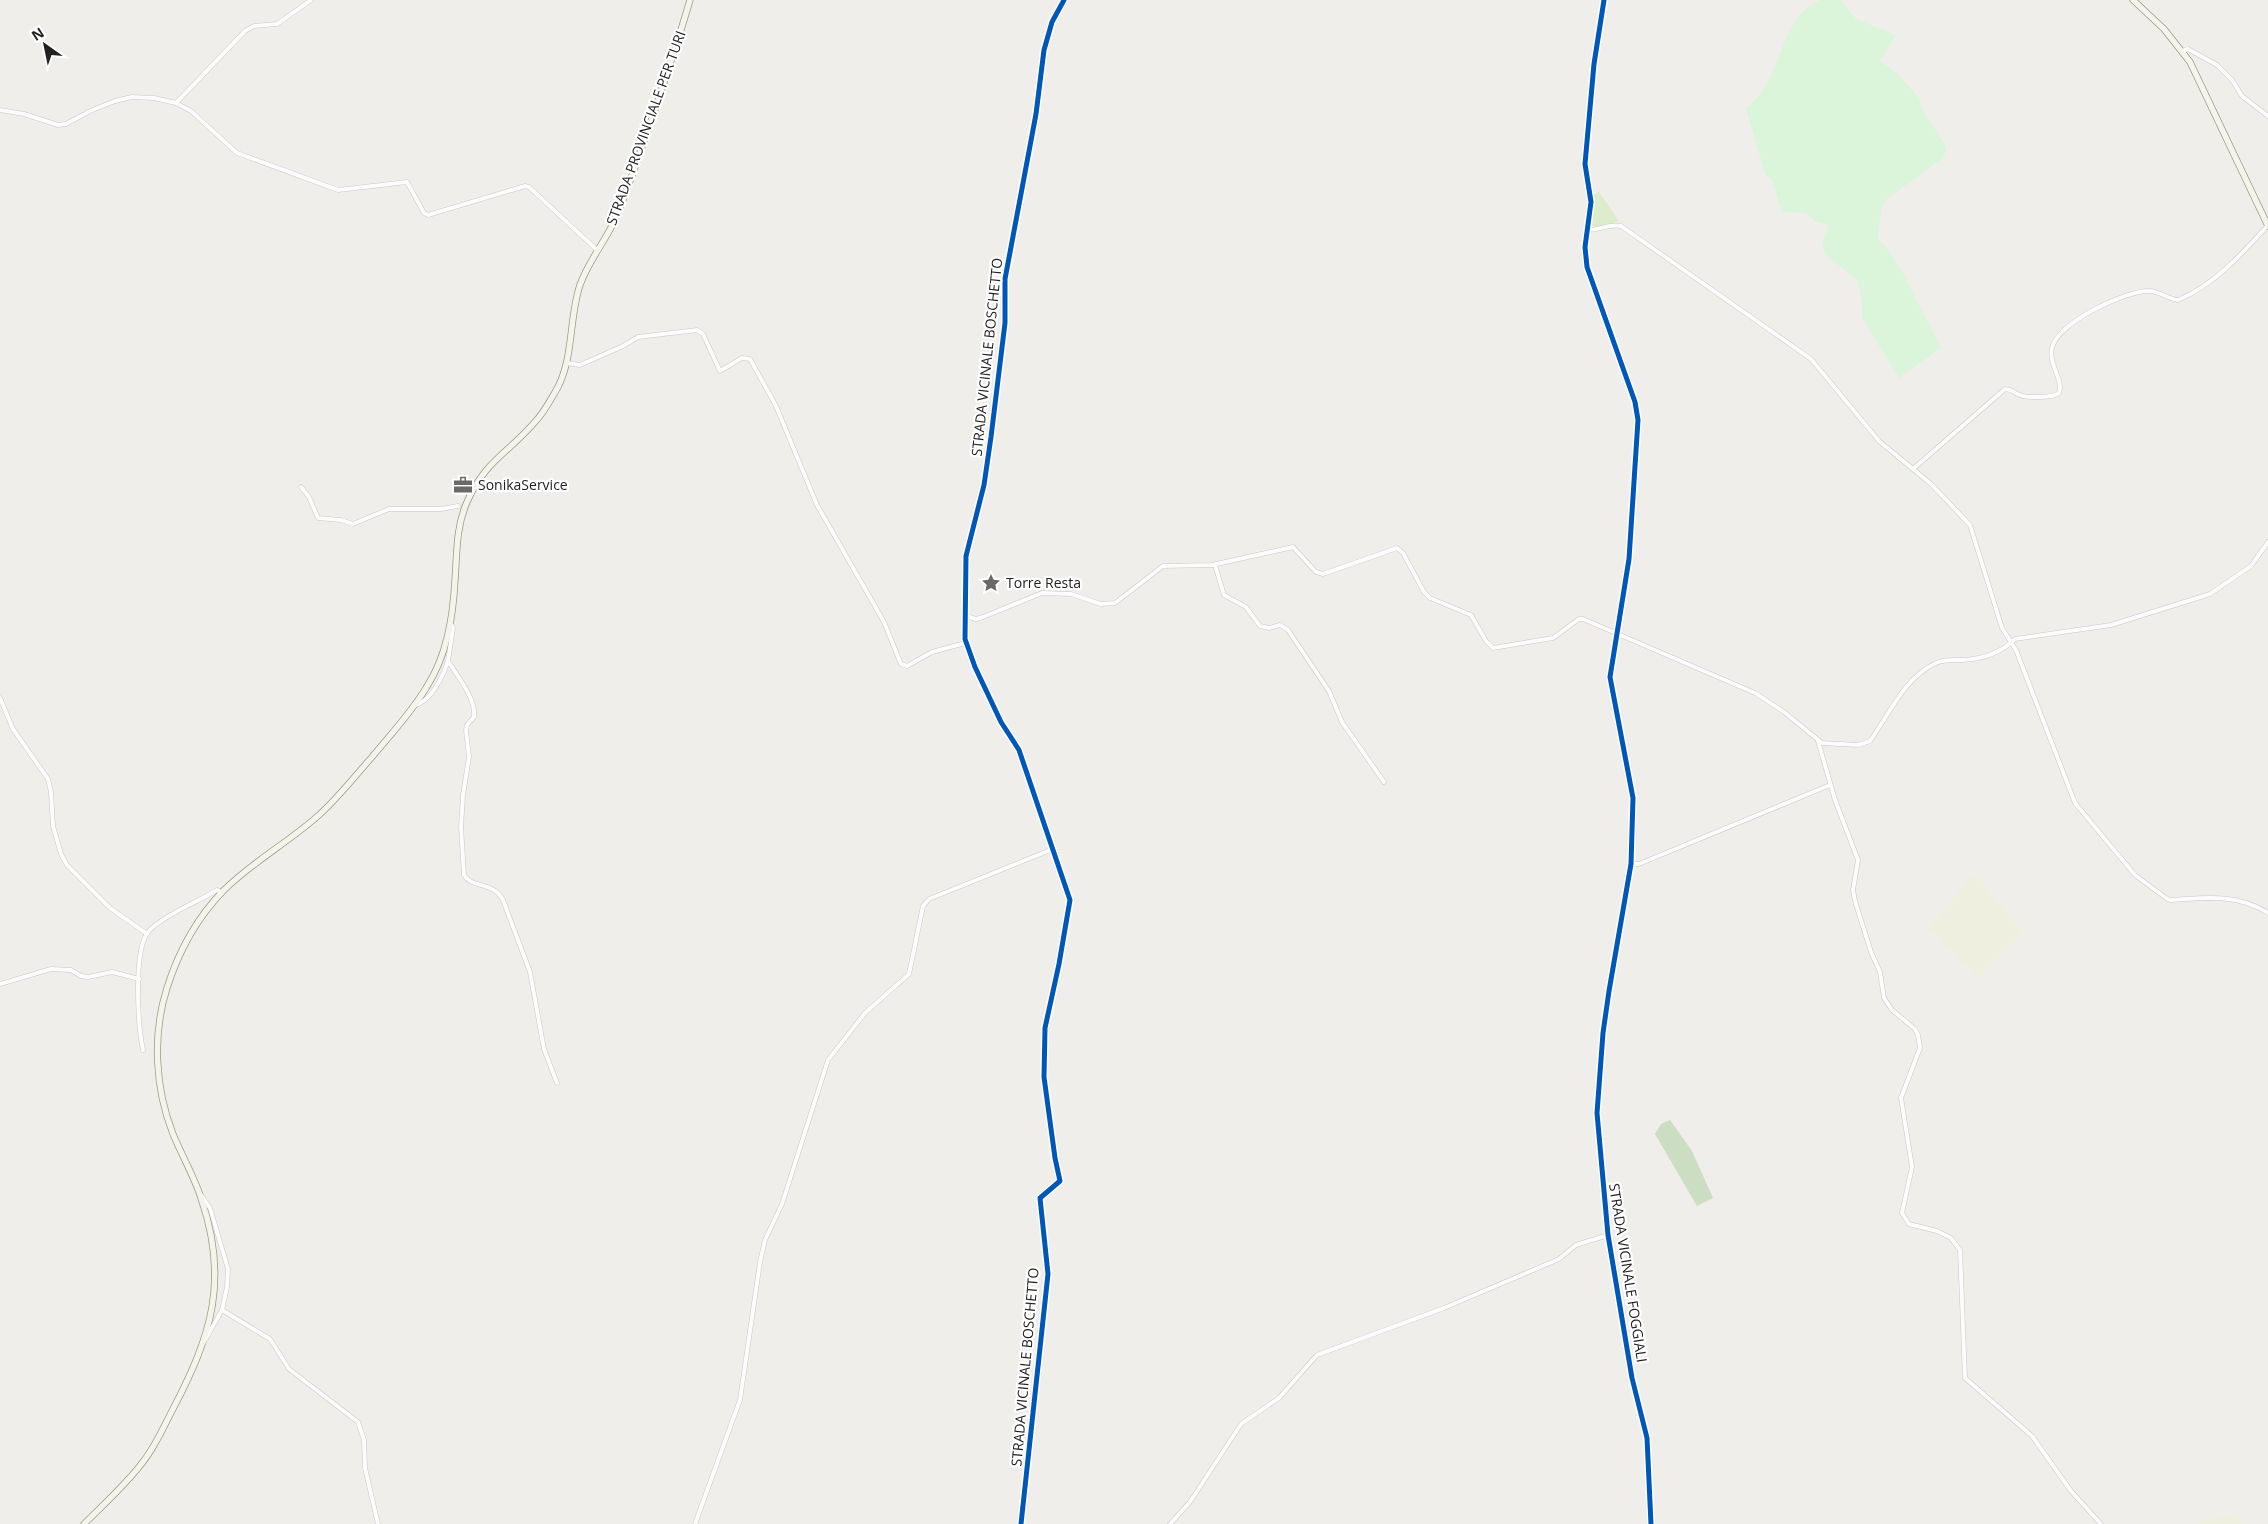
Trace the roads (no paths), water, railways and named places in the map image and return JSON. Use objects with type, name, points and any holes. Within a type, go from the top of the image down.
[{"type":"main road","name":"STRADA PROVINCIALE PER TURI","points":[[84,1524],[124,1484],[145,1459],[193,1371],[211,1318],[215,1268],[213,1243],[200,1194],[172,1131],[158,1075],[157,1042],[163,1001],[174,965],[190,935],[222,892],[330,805],[414,705],[438,667],[451,624],[458,538],[469,497],[492,462],[534,425],[560,382],[565,363],[572,313],[577,296],[588,266],[612,226],[621,206],[690,0]]},
{"type":"main road","points":[[2132,0],[2164,29],[2182,51],[2217,116],[2268,226]]},
{"type":"street","points":[[176,103],[245,31],[254,26],[277,24],[311,0]]},
{"type":"street","name":"STRADA VICINALE BOSCHETTO","points":[[1021,1524],[1048,1274],[1040,1198],[1060,1181],[1044,1078],[1045,1028],[1070,900],[1019,750],[1001,722],[965,643],[966,556],[984,485],[1005,323],[1005,278],[1036,114],[1044,50],[1052,22],[1064,0]]},
{"type":"street","name":"STRADA VICINALE FOGGIALI","points":[[1604,0],[1594,64],[1585,164],[1591,202],[1586,230],[1585,261],[1635,402],[1638,420],[1629,559],[1610,677],[1633,798],[1631,864],[1603,1033],[1597,1113],[1608,1235],[1632,1378],[1647,1438],[1651,1524]]},
{"type":"street","points":[[2182,51],[2188,50],[2216,65],[2232,80],[2242,96],[2268,116]]},
{"type":"street","points":[[0,110],[24,114],[58,125],[66,124],[98,108],[132,97],[176,103],[191,111],[237,153],[338,190],[407,182],[424,213],[428,215],[525,186],[529,187],[597,250]]},
{"type":"street","points":[[1586,230],[1621,226],[1811,359],[1879,441],[1931,484],[1970,525],[2000,621],[2005,633],[2012,642],[2075,803],[2128,867],[2170,900],[2229,898],[2249,902],[2268,913]]},
{"type":"street","points":[[1913,469],[2005,389],[2012,389],[2022,396],[2052,398],[2059,394],[2060,387],[2051,354],[2055,340],[2064,330],[2101,307],[2135,293],[2156,292],[2178,300],[2197,292],[2268,226]]},
{"type":"street","points":[[565,363],[580,364],[623,346],[638,337],[696,330],[703,334],[720,371],[742,358],[750,359],[784,422],[817,505],[884,622],[901,664],[911,664],[932,652],[965,643]]},
{"type":"street","points":[[301,487],[309,497],[318,518],[341,520],[353,524],[389,509],[441,509],[458,506]]},
{"type":"street","points":[[966,616],[976,619],[983,617],[1042,593],[1071,594],[1101,604],[1115,603],[1163,566],[1214,565],[1294,546],[1316,572],[1323,574],[1397,548],[1403,553],[1424,592],[1430,598],[1471,615],[1486,641],[1493,648],[1554,638],[1579,619],[1583,619],[1755,693],[1784,712],[1818,741],[1830,744],[1865,744],[1870,741],[1899,696],[1920,673],[1943,660],[1980,658],[2015,639],[2111,625],[2210,594],[2251,566],[2268,542]]},
{"type":"street","points":[[1214,565],[1222,590],[1227,598],[1246,607],[1260,626],[1269,628],[1280,625],[1288,630],[1329,691],[1342,722],[1384,782]]},
{"type":"street","points":[[414,705],[421,703],[436,687],[448,661],[453,628],[451,624]]},
{"type":"street","points":[[448,661],[467,692],[475,710],[474,717],[467,725],[466,730],[469,757],[460,827],[464,875],[468,880],[491,887],[499,892],[503,900],[530,972],[544,1050],[557,1083]]},
{"type":"street","points":[[0,698],[13,729],[48,778],[51,792],[53,826],[61,854],[67,864],[110,908],[147,934]]},
{"type":"street","points":[[1818,741],[1830,785],[1858,860],[1853,890],[1855,901],[1871,952],[1880,972],[1884,998],[1892,1010],[1915,1029],[1920,1041],[1920,1048],[1901,1098],[1912,1168],[1903,1217],[1909,1224],[1937,1231],[1950,1238],[1960,1250],[1964,1365],[1967,1381],[2032,1436],[2072,1491],[2101,1524]]},
{"type":"street","points":[[1631,864],[1639,864],[1830,785]]},
{"type":"street","points":[[695,1524],[740,1400],[760,1262],[765,1240],[782,1204],[828,1060],[865,1013],[909,974],[923,906],[929,899],[1053,849]]},
{"type":"street","points":[[143,1050],[138,1024],[139,979],[142,950],[147,934],[162,922],[218,890],[222,892]]},
{"type":"street","points":[[0,984],[51,969],[71,970],[88,976],[112,972],[139,979]]},
{"type":"street","points":[[200,1194],[210,1208],[228,1269],[227,1287],[222,1310],[203,1344]]},
{"type":"street","points":[[1170,1524],[1190,1502],[1241,1424],[1279,1398],[1317,1355],[1444,1308],[1560,1259],[1576,1245],[1608,1235]]},
{"type":"street","points":[[222,1310],[270,1339],[289,1369],[358,1422],[364,1440],[365,1468],[378,1524]]},
{"type":"place","name":"SonikaService","points":[[463,485]]},
{"type":"place","name":"Torre Resta","points":[[991,583]]}]
